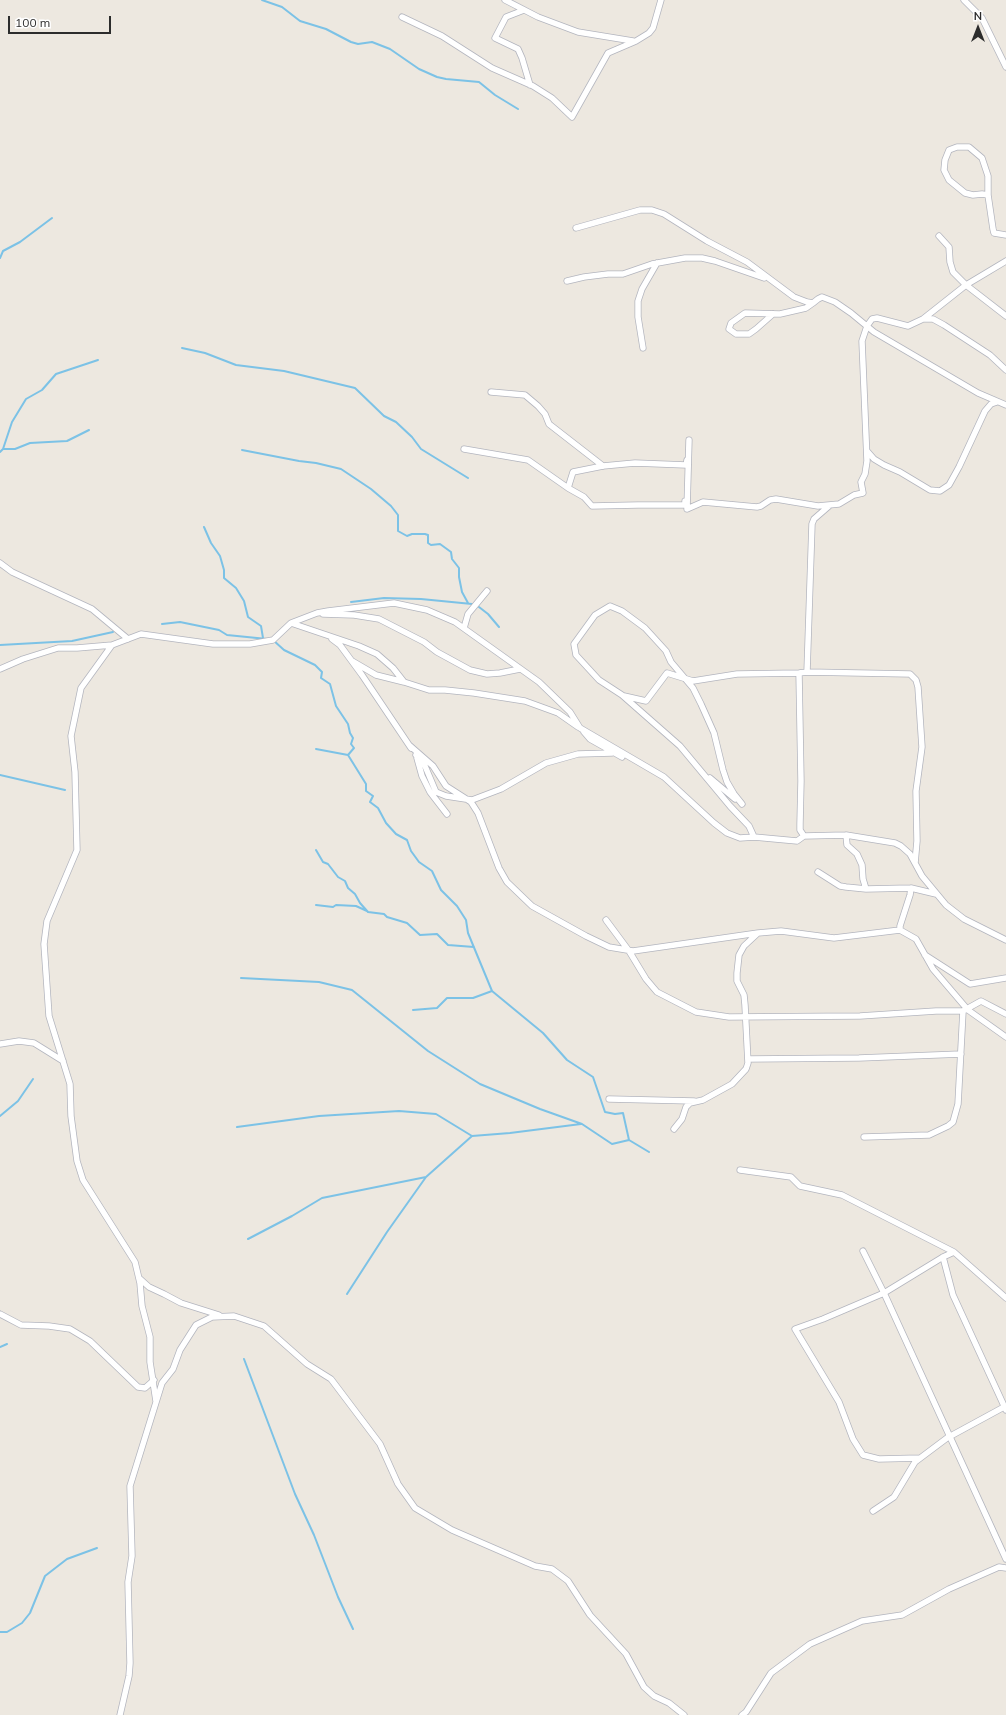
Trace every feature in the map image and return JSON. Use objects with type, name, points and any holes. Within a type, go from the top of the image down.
[{"type":"street","points":[[505,0],[560,26],[578,32],[611,39],[636,41]]},
{"type":"street","points":[[402,17],[442,36],[492,68],[530,85],[552,98],[572,117],[608,53],[636,41],[649,33],[653,28],[662,0]]},
{"type":"street","points":[[964,0],[982,18],[1006,67]]},
{"type":"street","points":[[524,10],[506,18],[495,38],[518,49],[530,85]]},
{"type":"street","points":[[988,195],[973,195],[965,193],[949,180],[944,165],[946,155],[951,149],[969,147],[982,158],[987,171],[988,195],[994,233],[1006,235]]},
{"type":"street","points":[[576,228],[640,210],[652,210],[664,214],[746,262],[798,300],[813,303]]},
{"type":"street","points":[[939,236],[949,247],[950,262],[953,272],[966,285],[1006,316]]},
{"type":"street","points":[[567,281],[608,274],[623,274],[657,263],[685,258],[702,258],[715,261],[768,279]]},
{"type":"street","points":[[852,314],[865,320],[877,318],[908,326],[923,319],[966,285],[1006,261]]},
{"type":"street","points":[[643,348],[638,317],[638,301],[642,289],[657,263]]},
{"type":"street","points":[[773,314],[749,334],[736,334],[729,329],[731,323],[745,313],[773,314],[806,308],[822,297],[835,302],[874,332],[972,390],[1006,405]]},
{"type":"street","points":[[923,319],[933,319],[944,325],[990,355],[1006,370]]},
{"type":"street","points":[[464,449],[528,460],[568,488],[584,497],[592,506],[638,504],[685,505],[686,465],[689,440],[687,509],[703,502],[757,507],[776,499],[802,504],[829,506],[839,504],[854,495],[863,493],[862,482],[866,467],[866,451],[862,341],[867,326],[872,320]]},
{"type":"street","points":[[491,392],[525,395],[542,410],[548,424],[603,466]]},
{"type":"street","points":[[866,451],[884,466],[900,472],[930,490],[940,491],[949,485],[985,411],[991,404],[997,402]]},
{"type":"street","points":[[568,488],[573,472],[603,466],[635,463],[686,465]]},
{"type":"street","points":[[807,672],[812,524],[814,519],[829,506]]},
{"type":"street","points":[[0,563],[12,572],[92,609],[128,639]]},
{"type":"street","points":[[464,628],[468,614],[487,591]]},
{"type":"street","points":[[0,669],[23,659],[58,648],[112,646],[141,634],[213,644],[250,644],[274,640],[291,623],[317,614],[394,603],[427,610],[455,622],[539,682],[570,712],[580,728],[590,739],[612,753],[664,777]]},
{"type":"street","points":[[703,772],[729,796],[742,804],[734,794],[725,776],[718,744],[708,718],[693,688],[671,662],[666,651],[645,628],[622,610],[610,606],[595,615],[574,644],[576,655],[599,680],[622,695],[680,746],[730,806],[749,826],[754,837]]},
{"type":"street","points":[[317,614],[354,615],[379,619],[410,634],[437,652],[470,670],[486,674],[520,669]]},
{"type":"street","points":[[291,623],[377,654],[393,668],[404,682]]},
{"type":"street","points":[[326,635],[340,645],[352,661],[425,766],[436,792],[446,796],[472,800],[501,789],[546,763],[557,759],[578,754],[612,753]]},
{"type":"street","points":[[112,646],[81,688],[71,736],[75,772],[77,850],[47,921],[44,944],[49,1016],[70,1084],[71,1116],[77,1161],[83,1180],[135,1262],[139,1278],[149,1287],[181,1303],[223,1316]]},
{"type":"street","points":[[352,661],[376,675],[429,690],[467,692],[525,701],[558,713],[580,728],[664,777],[714,823],[727,833],[740,838],[754,837],[797,841],[804,836],[846,835],[898,844],[907,851],[922,876],[946,905],[957,914],[1006,940]]},
{"type":"street","points":[[622,695],[646,701],[667,673],[684,679],[693,680],[737,674],[807,672],[902,672],[910,674],[916,680],[918,687],[922,747],[916,791],[917,841],[915,863]]},
{"type":"street","points":[[799,673],[801,781],[800,830],[804,836]]},
{"type":"street","points":[[410,745],[433,766],[446,786],[467,799],[478,813],[499,868],[507,882],[532,906],[586,936],[609,947],[633,951],[758,932],[788,932],[834,938],[900,930],[915,937],[933,969],[966,1011],[1006,1037]]},
{"type":"street","points":[[416,755],[422,776],[430,792],[447,814]]},
{"type":"street","points":[[846,835],[847,845],[857,854],[862,864],[863,879],[866,889]]},
{"type":"street","points":[[818,872],[840,886],[866,889],[911,888],[937,894]]},
{"type":"street","points":[[900,930],[911,888]]},
{"type":"street","points":[[606,920],[629,951],[646,979],[657,992],[696,1012],[729,1017],[860,1016],[936,1011],[966,1011],[981,1001],[1006,1014]]},
{"type":"street","points":[[674,1129],[682,1119],[686,1107],[690,1103],[700,1101],[732,1084],[746,1069],[748,1059],[744,995],[738,981],[739,954],[744,946],[758,932]]},
{"type":"street","points":[[924,954],[970,984],[1006,978]]},
{"type":"street","points":[[864,1137],[929,1135],[953,1122],[958,1104],[961,1054],[966,1011]]},
{"type":"street","points":[[0,1044],[19,1041],[34,1043],[63,1060]]},
{"type":"street","points":[[748,1059],[859,1058],[961,1054]]},
{"type":"street","points":[[609,1099],[700,1101]]},
{"type":"street","points":[[740,1170],[791,1177],[800,1186],[842,1195],[954,1252],[1006,1298]]},
{"type":"street","points":[[863,1251],[884,1293],[948,1437],[1006,1559]]},
{"type":"street","points":[[920,1458],[879,1459],[863,1455],[853,1439],[839,1402],[795,1329],[823,1319],[884,1293],[943,1257],[954,1252]]},
{"type":"street","points":[[873,1511],[894,1497],[915,1462],[920,1458],[948,1437],[1005,1408],[953,1295],[943,1257]]},
{"type":"street","points":[[135,1262],[140,1283],[142,1306],[150,1337],[150,1362],[154,1380],[156,1401]]},
{"type":"street","points":[[0,1314],[21,1325],[49,1326],[70,1329],[90,1341],[138,1387],[144,1388],[154,1380]]},
{"type":"street","points":[[120,1715],[129,1676],[130,1663],[128,1582],[132,1556],[130,1486],[162,1382],[173,1369],[180,1350],[196,1325],[212,1316],[234,1316],[264,1326],[307,1364],[331,1379],[380,1444],[398,1484],[415,1508],[452,1530],[535,1566],[552,1569],[568,1581],[590,1615],[626,1654],[644,1687],[654,1696],[670,1703],[682,1714]]},
{"type":"street","points":[[742,1715],[746,1712],[771,1673],[810,1644],[862,1621],[902,1615],[956,1586],[999,1567],[1006,1568]]},
{"type":"waterway","points":[[262,0],[282,7],[300,21],[326,29],[351,42],[358,44],[372,42],[390,49],[419,69],[437,77],[479,82],[495,95],[518,109]]},
{"type":"waterway","points":[[0,258],[3,251],[20,242],[52,218]]},
{"type":"waterway","points":[[182,348],[205,353],[236,365],[284,371],[355,388],[384,416],[396,422],[412,437],[421,449],[468,478]]},
{"type":"waterway","points":[[0,452],[3,449],[12,422],[26,399],[42,390],[56,374],[98,360]]},
{"type":"waterway","points":[[3,449],[15,449],[30,443],[67,441],[89,430]]},
{"type":"waterway","points":[[242,450],[341,469],[371,489],[391,506],[398,515],[398,531],[407,536],[412,534],[428,535],[428,543],[431,545],[440,544],[451,552],[452,559],[459,568],[462,592],[468,603]]},
{"type":"waterway","points":[[204,527],[211,543],[220,556],[224,570],[224,578],[236,588],[244,601],[248,617],[261,626],[263,638]]},
{"type":"waterway","points":[[351,602],[384,598],[421,599],[472,604]]},
{"type":"waterway","points":[[479,607],[488,614],[499,627]]},
{"type":"waterway","points":[[162,624],[180,622],[219,630],[227,635],[267,639]]},
{"type":"waterway","points":[[0,645],[72,641],[113,632]]},
{"type":"waterway","points":[[273,640],[284,650],[315,665],[322,672],[321,678],[330,684],[336,706],[348,724],[353,738],[351,744],[354,748],[348,755]]},
{"type":"waterway","points":[[316,749],[348,755],[366,784],[366,791],[373,796],[370,802],[378,808],[386,823],[396,834],[407,840],[411,851],[419,862],[432,871],[441,890],[457,906],[466,920],[468,933],[492,991]]},
{"type":"waterway","points":[[0,775],[65,790]]},
{"type":"waterway","points":[[316,850],[323,862],[328,864],[338,877],[345,881],[348,888],[355,894],[360,903],[368,912],[384,914],[387,917],[407,923],[420,935],[437,934],[448,945],[474,947]]},
{"type":"waterway","points":[[316,905],[333,907],[336,905],[356,906],[367,911]]},
{"type":"waterway","points":[[241,978],[319,982],[352,990],[428,1051],[480,1084],[540,1109],[582,1124],[612,1144],[629,1140],[649,1152]]},
{"type":"waterway","points":[[413,1010],[437,1008],[447,998],[473,998],[492,991],[543,1033],[567,1060],[593,1077],[605,1112],[615,1114],[623,1113],[629,1140]]},
{"type":"waterway","points":[[0,1116],[18,1101],[33,1079]]},
{"type":"waterway","points":[[237,1127],[319,1116],[399,1111],[436,1114],[472,1136],[581,1124]]},
{"type":"waterway","points":[[248,1239],[292,1216],[322,1198],[426,1177],[472,1136]]},
{"type":"waterway","points":[[347,1294],[387,1232],[426,1177]]},
{"type":"waterway","points":[[0,1347],[7,1344]]},
{"type":"waterway","points":[[244,1359],[295,1494],[314,1535],[338,1597],[353,1629]]},
{"type":"waterway","points":[[0,1632],[7,1632],[22,1623],[30,1613],[45,1576],[67,1559],[97,1548]]}]
